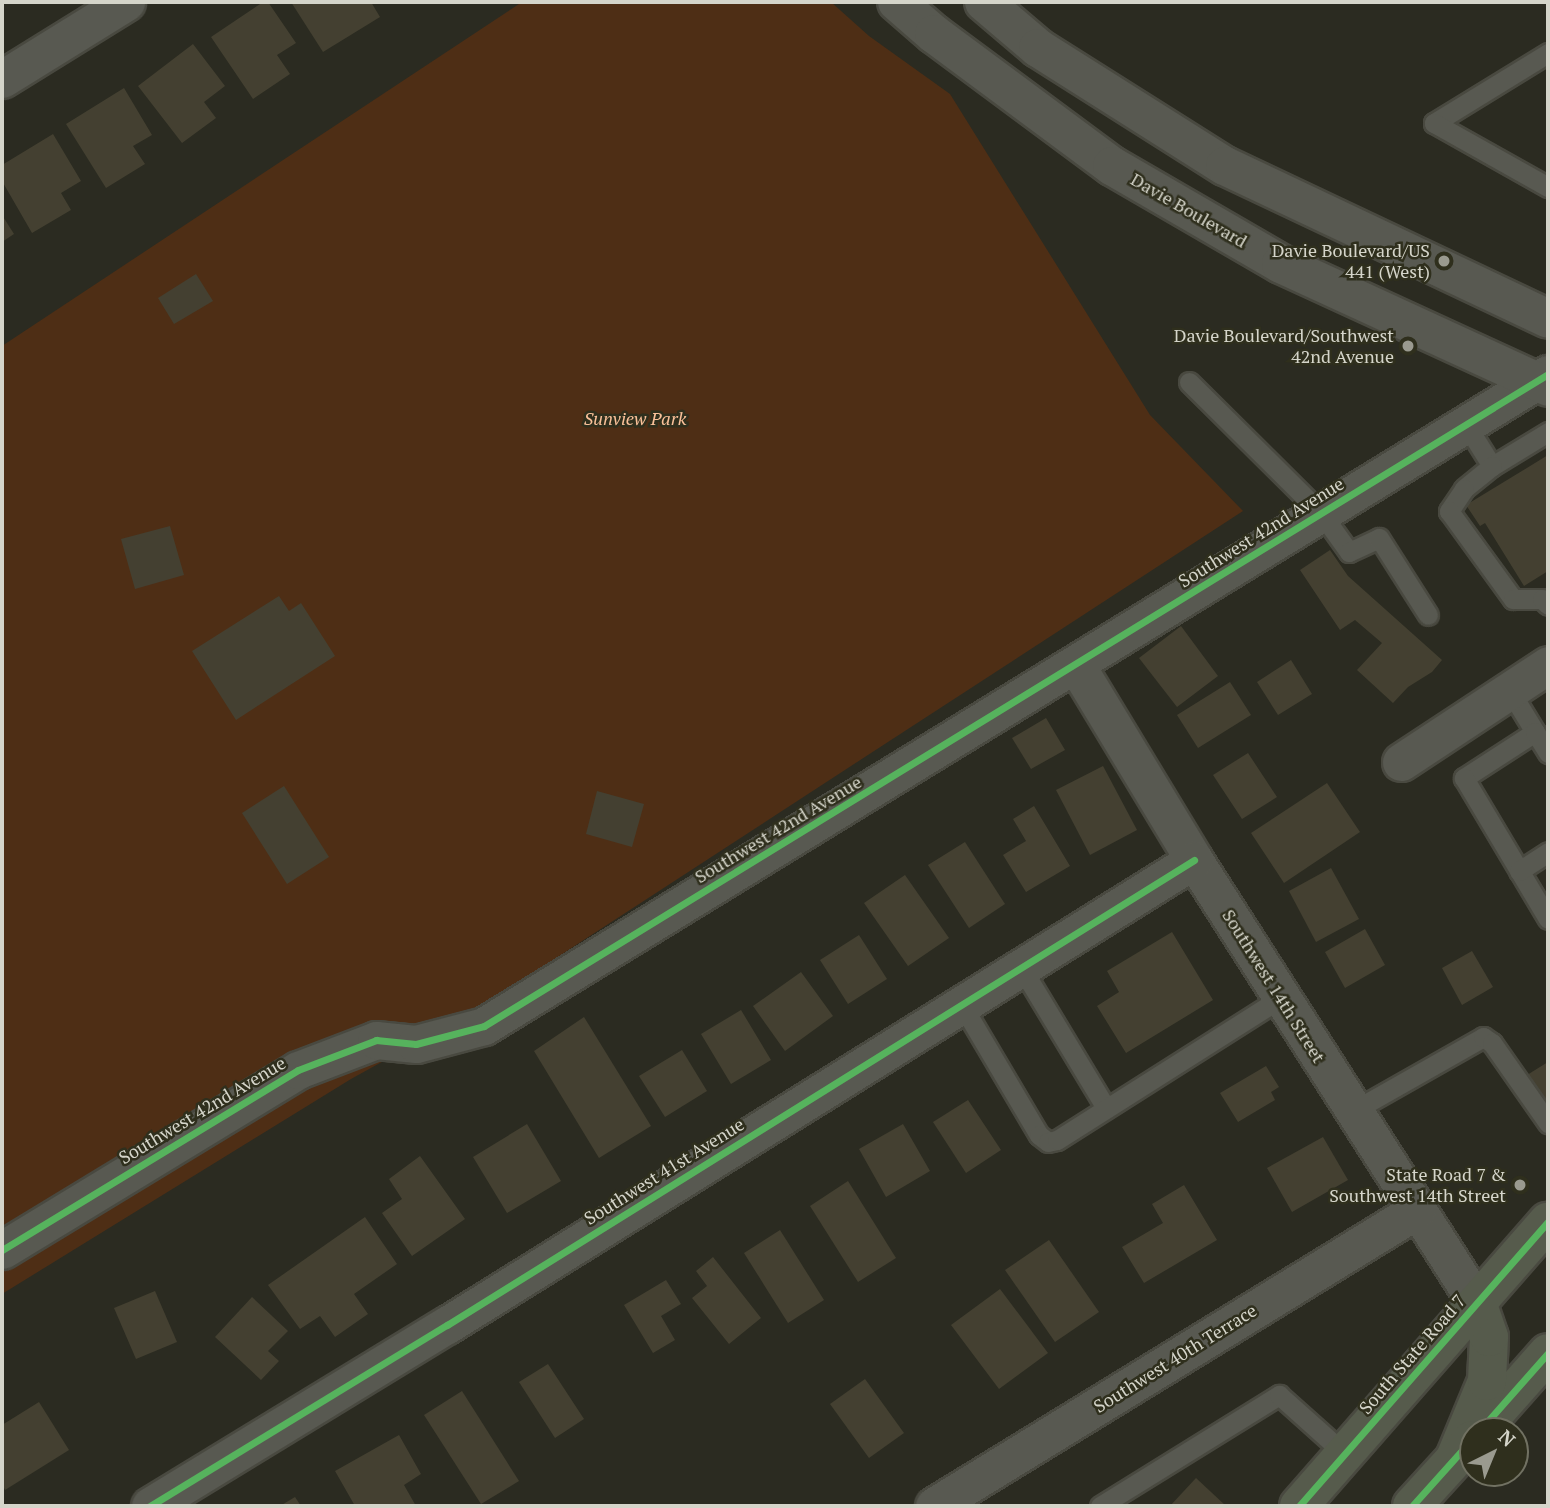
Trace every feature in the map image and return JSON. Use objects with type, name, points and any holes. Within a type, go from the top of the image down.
[{"type":"main road","name":"Davie Boulevard","points":[[897,2],[934,34],[1112,166],[1281,264],[1545,381]]},
{"type":"main road","points":[[984,2],[1038,48],[1225,166],[1548,319]]},
{"type":"main road","name":"South State Road 7","points":[[1299,1506],[1548,1222]]},
{"type":"main road","points":[[1476,1417],[1487,1381],[1489,1337],[1477,1303]]},
{"type":"main road","points":[[1491,1417],[1548,1353]]},
{"type":"main road","points":[[1412,1506],[1459,1453]]},
{"type":"street","points":[[2,79],[126,2]]},
{"type":"street","name":"Southwest 42nd Avenue","points":[[2,1250],[298,1070],[376,1040],[416,1044],[485,1026],[1076,665],[1465,423],[1545,381]]},
{"type":"street","name":"Southwest 14th Street","points":[[1076,665],[1194,860],[1477,1303]]},
{"type":"street","points":[[1401,762],[1548,665]]},
{"type":"street","name":"Southwest 41st Avenue","points":[[150,1506],[1194,860]]},
{"type":"street","name":"Southwest 40th Terrace","points":[[934,1506],[1417,1210]]},
{"type":"lane","points":[[1543,178],[1434,123],[1548,53]]},
{"type":"lane","points":[[1189,382],[1321,513],[1349,552],[1378,538],[1428,615]]},
{"type":"lane","points":[[1465,423],[1492,466]]},
{"type":"lane","points":[[1548,432],[1492,466],[1464,489],[1449,511],[1513,599],[1542,599],[1548,605]]},
{"type":"lane","points":[[1510,691],[1548,753]]},
{"type":"lane","points":[[1535,732],[1464,778],[1548,919]]},
{"type":"lane","points":[[1519,871],[1548,852]]},
{"type":"lane","points":[[1021,967],[1107,1108]]},
{"type":"lane","points":[[962,1005],[1038,1135],[1048,1142],[1057,1140],[1281,998]]},
{"type":"lane","points":[[1353,1111],[1483,1037],[1492,1043],[1548,1123]]},
{"type":"lane","points":[[1100,1506],[1279,1395],[1345,1454]]},
{"type":"green space","name":"Sunview Park","points":[[522,2],[831,2],[869,36],[950,94],[1150,415],[1243,511],[476,1010],[351,1079],[2,1294],[2,346]]},
{"type":"building","points":[[263,2],[268,2],[296,43],[277,55],[290,74],[253,99],[211,37]]},
{"type":"building","points":[[291,2],[371,2],[380,17],[323,52]]},
{"type":"building","points":[[193,44],[225,86],[204,102],[216,118],[182,143],[138,86]]},
{"type":"building","points":[[124,88],[152,135],[133,146],[145,164],[106,188],[66,124]]},
{"type":"building","points":[[53,134],[81,181],[61,193],[71,210],[32,233],[2,181],[2,165]]},
{"type":"building","points":[[2,215],[14,234],[2,242]]},
{"type":"building","points":[[196,274],[213,301],[174,324],[158,298]]},
{"type":"building","points":[[1548,455],[1548,571],[1524,586],[1485,523],[1480,526],[1466,505]]},
{"type":"building","points":[[170,526],[184,575],[135,589],[121,539]]},
{"type":"building","points":[[1330,550],[1348,576],[1442,660],[1432,672],[1408,687],[1393,703],[1357,670],[1382,643],[1355,620],[1340,630],[1300,570]]},
{"type":"building","points":[[279,596],[289,611],[301,603],[335,656],[236,720],[192,651]]},
{"type":"building","points":[[1181,626],[1218,676],[1177,707],[1139,658]]},
{"type":"building","points":[[1291,660],[1312,694],[1278,715],[1257,682]]},
{"type":"building","points":[[1230,682],[1251,715],[1198,748],[1177,715]]},
{"type":"building","points":[[1046,718],[1065,750],[1031,769],[1012,738]]},
{"type":"building","points":[[1248,753],[1277,797],[1242,819],[1213,775]]},
{"type":"building","points":[[1103,766],[1137,830],[1090,855],[1056,790]]},
{"type":"building","points":[[1327,783],[1360,832],[1284,883],[1251,833]]},
{"type":"building","points":[[284,786],[329,857],[287,884],[242,813]]},
{"type":"building","points":[[597,791],[644,804],[632,847],[586,834]]},
{"type":"building","points":[[1034,806],[1070,866],[1026,892],[1003,855],[1026,841],[1013,819]]},
{"type":"building","points":[[965,842],[1005,904],[969,928],[928,865]]},
{"type":"building","points":[[1331,868],[1359,919],[1316,942],[1289,891]]},
{"type":"building","points":[[905,875],[949,938],[908,966],[864,903]]},
{"type":"building","points":[[1365,929],[1385,965],[1345,988],[1325,952]]},
{"type":"building","points":[[1172,932],[1213,1000],[1126,1053],[1097,1006],[1119,992],[1107,971]]},
{"type":"building","points":[[859,935],[887,979],[848,1004],[820,960]]},
{"type":"building","points":[[1472,951],[1493,987],[1462,1005],[1442,968]]},
{"type":"building","points":[[801,972],[833,1016],[785,1051],[753,1006]]},
{"type":"building","points":[[741,1010],[771,1060],[731,1084],[701,1034]]},
{"type":"building","points":[[584,1017],[651,1126],[599,1158],[534,1051]]},
{"type":"building","points":[[682,1050],[707,1091],[665,1117],[639,1076]]},
{"type":"building","points":[[1548,1062],[1548,1107],[1527,1075]]},
{"type":"building","points":[[1266,1066],[1279,1087],[1271,1092],[1275,1100],[1238,1122],[1220,1093]]},
{"type":"building","points":[[968,1100],[1001,1150],[966,1173],[933,1122]]},
{"type":"building","points":[[527,1124],[561,1181],[507,1213],[473,1157]]},
{"type":"building","points":[[903,1124],[930,1171],[886,1197],[859,1149]]},
{"type":"building","points":[[1323,1137],[1348,1180],[1292,1212],[1267,1168]]},
{"type":"building","points":[[420,1156],[465,1219],[412,1256],[382,1213],[402,1199],[389,1179]]},
{"type":"building","points":[[848,1181],[896,1258],[858,1282],[810,1206]]},
{"type":"building","points":[[1184,1185],[1217,1240],[1144,1283],[1122,1247],[1163,1223],[1152,1204]]},
{"type":"building","points":[[365,1217],[397,1264],[354,1294],[368,1314],[335,1337],[320,1316],[300,1329],[268,1285]]},
{"type":"building","points":[[780,1230],[824,1300],[788,1323],[744,1253]]},
{"type":"building","points":[[1049,1240],[1099,1312],[1055,1342],[1005,1270]]},
{"type":"building","points":[[713,1257],[761,1318],[729,1344],[692,1298],[707,1286],[696,1271]]},
{"type":"building","points":[[666,1280],[681,1304],[661,1316],[675,1340],[653,1353],[624,1305]]},
{"type":"building","points":[[1000,1289],[1048,1353],[999,1389],[951,1325]]},
{"type":"building","points":[[155,1291],[177,1342],[136,1359],[114,1308]]},
{"type":"building","points":[[252,1297],[288,1331],[268,1351],[279,1361],[261,1380],[215,1337]]},
{"type":"building","points":[[548,1364],[584,1419],[555,1438],[519,1382]]},
{"type":"building","points":[[865,1379],[904,1433],[869,1458],[830,1404]]},
{"type":"building","points":[[462,1391],[519,1481],[481,1504],[424,1415]]},
{"type":"building","points":[[39,1402],[69,1450],[5,1490],[2,1484],[2,1425]]},
{"type":"building","points":[[399,1435],[421,1474],[404,1485],[416,1506],[355,1506],[335,1471]]},
{"type":"building","points":[[1196,1478],[1226,1506],[1170,1506]]},
{"type":"building","points":[[295,1497],[301,1506],[280,1506]]},
{"type":"cycle path","points":[[2,1250],[298,1070],[376,1040],[416,1044],[484,1026],[1548,374]]},
{"type":"cycle path","points":[[150,1506],[447,1325],[1194,860]]},
{"type":"cycle path","points":[[1299,1506],[1548,1222]]},
{"type":"cycle path","points":[[1491,1417],[1548,1353]]},
{"type":"cycle path","points":[[1412,1506],[1459,1454]]},
{"type":"place","name":"Davie Boulevard/US 441 (West)","points":[[1444,261]]},
{"type":"place","name":"Davie Boulevard/Southwest 42nd Avenue","points":[[1408,346]]},
{"type":"place","name":"State Road 7 & Southwest 14th Street","points":[[1520,1185]]}]
